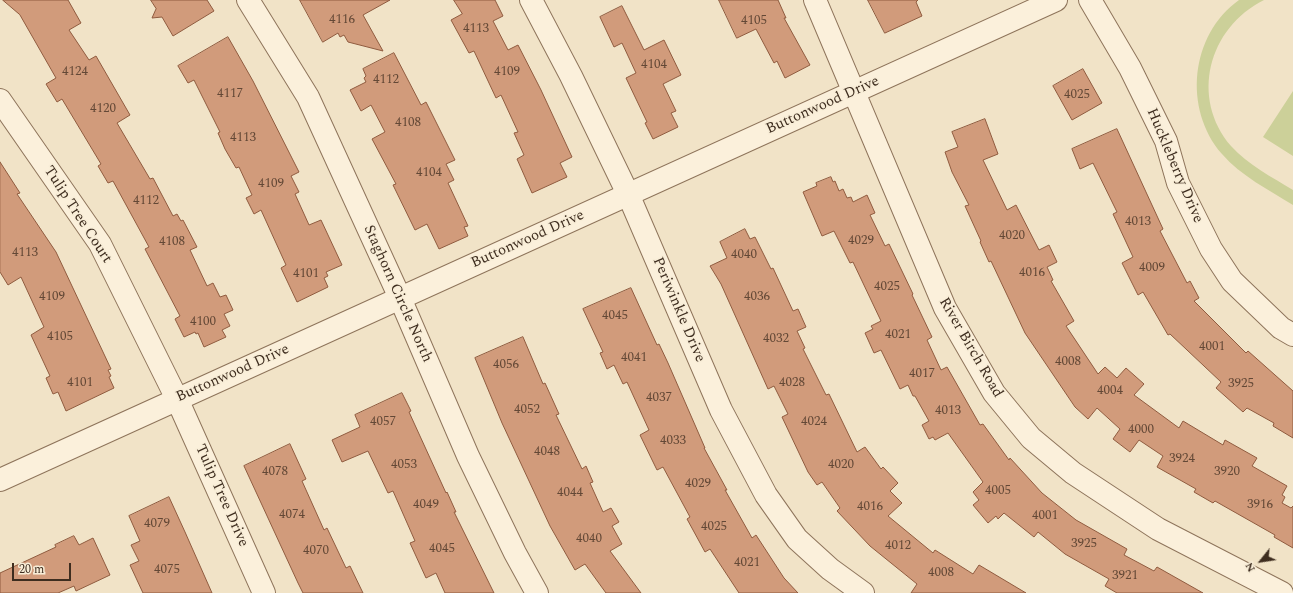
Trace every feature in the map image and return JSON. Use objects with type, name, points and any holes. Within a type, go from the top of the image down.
[{"type":"street","name":"Staghorn Circle North","points":[[248,0],[308,97],[400,298],[468,456],[514,553],[537,593]]},
{"type":"street","name":"Periwinkle Drive","points":[[531,0],[571,76],[628,194],[721,410],[766,495],[797,539],[830,569],[863,593]]},
{"type":"street","name":"River Birch Road","points":[[815,0],[945,308],[994,393],[1031,438],[1073,473],[1158,529],[1282,593]]},
{"type":"street","name":"Buttonwood Drive","points":[[0,480],[1056,0]]},
{"type":"street","name":"Huckleberry Drive","points":[[1090,0],[1130,68],[1166,140],[1178,183],[1211,249],[1232,281],[1281,328],[1293,335]]},
{"type":"street","name":"Tulip Tree Court","points":[[0,100],[100,244],[177,399]]},
{"type":"street","name":"Tulip Tree Drive","points":[[177,399],[264,593]]},
{"type":"green space","points":[[1239,0],[1264,0],[1245,12],[1229,28],[1218,46],[1211,66],[1209,86],[1211,107],[1218,127],[1231,146],[1253,165],[1293,190],[1293,205],[1256,182],[1230,162],[1222,154],[1210,136],[1201,116],[1197,95],[1198,73],[1202,52],[1210,32],[1223,15]]},
{"type":"green space","points":[[1293,91],[1293,156],[1263,137]]},
{"type":"building","points":[[3,0],[68,0],[81,23],[69,30],[89,60],[96,56],[130,115],[117,123],[150,179],[153,178],[173,216],[177,214],[181,221],[183,220],[197,247],[190,250],[207,286],[213,283],[220,297],[226,295],[233,310],[224,314],[230,326],[222,330],[226,337],[204,347],[198,333],[196,334],[195,332],[184,337],[175,319],[180,316],[145,249],[149,247],[113,181],[108,183],[98,166],[101,164],[62,99],[57,102],[46,84],[56,78],[20,15]]},
{"type":"building","points":[[151,0],[207,0],[214,11],[173,36],[162,17],[152,18],[156,9]]},
{"type":"building","points":[[300,0],[390,0],[363,15],[383,51],[348,42],[344,35],[340,37],[338,33],[323,42]]},
{"type":"building","points":[[454,0],[495,0],[503,16],[493,21],[508,50],[518,45],[572,157],[560,163],[567,177],[532,193],[517,159],[524,155],[514,133],[518,132],[501,95],[496,98],[474,51],[469,53],[451,20],[462,14]]},
{"type":"building","points":[[719,0],[778,0],[786,18],[784,18],[810,65],[785,78],[777,61],[774,63],[756,29],[737,38]]},
{"type":"building","points":[[868,0],[918,0],[916,2],[922,16],[885,33]]},
{"type":"building","points":[[622,6],[644,50],[664,40],[681,75],[663,84],[676,111],[671,113],[678,127],[653,139],[645,123],[647,122],[626,78],[636,73],[622,43],[614,47],[600,17]]},
{"type":"building","points":[[228,37],[253,81],[299,172],[291,176],[299,192],[295,194],[309,225],[321,220],[342,265],[326,272],[328,276],[324,278],[328,287],[297,302],[281,268],[286,265],[261,210],[254,214],[246,198],[252,195],[239,167],[236,168],[225,149],[218,133],[220,132],[194,80],[188,83],[178,66]]},
{"type":"building","points":[[394,53],[421,105],[426,102],[455,160],[446,164],[454,180],[448,183],[468,226],[464,227],[468,236],[439,249],[427,224],[415,230],[393,185],[396,184],[372,139],[385,132],[371,105],[361,111],[350,90],[366,82],[364,78],[366,76],[363,69]]},
{"type":"building","points":[[1083,69],[1102,103],[1072,120],[1053,86]]},
{"type":"building","points":[[985,119],[998,154],[983,160],[1007,210],[1016,205],[1039,250],[1049,245],[1057,262],[1047,267],[1053,280],[1051,281],[1074,321],[1066,326],[1098,374],[1105,367],[1117,378],[1126,368],[1144,384],[1134,395],[1179,428],[1183,421],[1223,445],[1225,440],[1257,458],[1252,466],[1287,486],[1282,495],[1285,497],[1282,503],[1291,508],[1293,506],[1293,548],[1274,537],[1275,535],[1215,501],[1213,503],[1194,492],[1196,489],[1157,467],[1163,456],[1139,440],[1130,452],[1113,439],[1120,429],[1097,408],[1088,419],[1075,407],[1025,333],[991,261],[989,262],[980,242],[981,241],[965,206],[969,205],[952,172],[945,152],[958,147],[952,132]]},
{"type":"building","points":[[1117,129],[1163,229],[1160,231],[1187,283],[1190,281],[1199,298],[1194,301],[1246,353],[1248,351],[1293,391],[1293,438],[1273,426],[1274,423],[1247,408],[1243,412],[1216,388],[1221,382],[1170,334],[1168,335],[1143,292],[1138,295],[1122,263],[1133,257],[1113,214],[1117,212],[1093,163],[1080,169],[1072,149]]},
{"type":"building","points":[[0,162],[20,193],[17,194],[56,252],[111,369],[108,370],[111,376],[109,377],[114,388],[66,411],[58,392],[53,394],[46,378],[50,376],[31,335],[44,327],[21,277],[8,285],[0,272]]},
{"type":"building","points":[[831,177],[833,182],[835,181],[839,191],[843,189],[847,198],[851,197],[853,202],[867,195],[875,213],[870,215],[885,246],[889,244],[913,294],[912,295],[932,337],[927,340],[941,370],[947,367],[980,425],[983,424],[1009,460],[1010,458],[1042,493],[1076,520],[1127,549],[1124,555],[1154,571],[1157,567],[1203,593],[1117,593],[1105,586],[1109,579],[1065,554],[1038,532],[1034,537],[1004,513],[998,519],[996,516],[988,523],[973,505],[979,500],[973,492],[983,482],[948,433],[935,440],[933,437],[929,439],[922,425],[929,421],[915,396],[913,396],[908,385],[900,389],[881,350],[874,353],[865,333],[873,329],[871,326],[881,321],[853,262],[850,263],[834,231],[822,236],[803,192],[817,186],[816,183]]},
{"type":"building","points":[[745,229],[750,239],[755,237],[771,269],[773,268],[793,311],[798,309],[806,327],[797,331],[805,348],[803,349],[826,395],[829,394],[857,452],[865,447],[881,469],[883,467],[898,483],[890,491],[902,503],[888,516],[933,553],[935,550],[973,574],[979,565],[1026,593],[911,593],[917,584],[870,546],[837,511],[840,508],[822,482],[817,485],[808,472],[782,417],[788,414],[774,386],[768,389],[721,284],[710,266],[727,258],[720,242]]},
{"type":"building","points":[[631,288],[657,345],[659,344],[668,363],[704,448],[727,490],[725,490],[752,538],[756,535],[784,578],[798,593],[739,593],[710,549],[705,552],[687,519],[690,517],[663,467],[657,470],[640,435],[649,430],[627,382],[623,384],[614,365],[607,369],[600,353],[603,352],[583,309]]},
{"type":"building","points":[[523,337],[543,384],[545,383],[559,414],[556,415],[582,469],[586,466],[593,482],[590,483],[603,512],[611,508],[619,522],[612,526],[622,544],[610,551],[641,593],[606,593],[585,564],[575,570],[550,526],[502,423],[475,358]]},
{"type":"building","points":[[402,393],[411,411],[409,412],[456,512],[454,512],[494,593],[445,593],[436,573],[426,578],[410,543],[415,541],[393,491],[388,493],[368,451],[342,462],[332,440],[360,427],[355,415]]},
{"type":"building","points":[[290,444],[306,479],[302,481],[324,530],[327,528],[346,568],[350,566],[363,593],[303,593],[298,583],[244,466]]},
{"type":"building","points":[[169,497],[212,593],[143,593],[130,565],[139,561],[131,545],[140,541],[129,516]]},
{"type":"building","points":[[74,536],[79,545],[93,538],[110,575],[76,591],[74,586],[58,593],[0,593],[0,573],[56,547],[55,545]]}]
